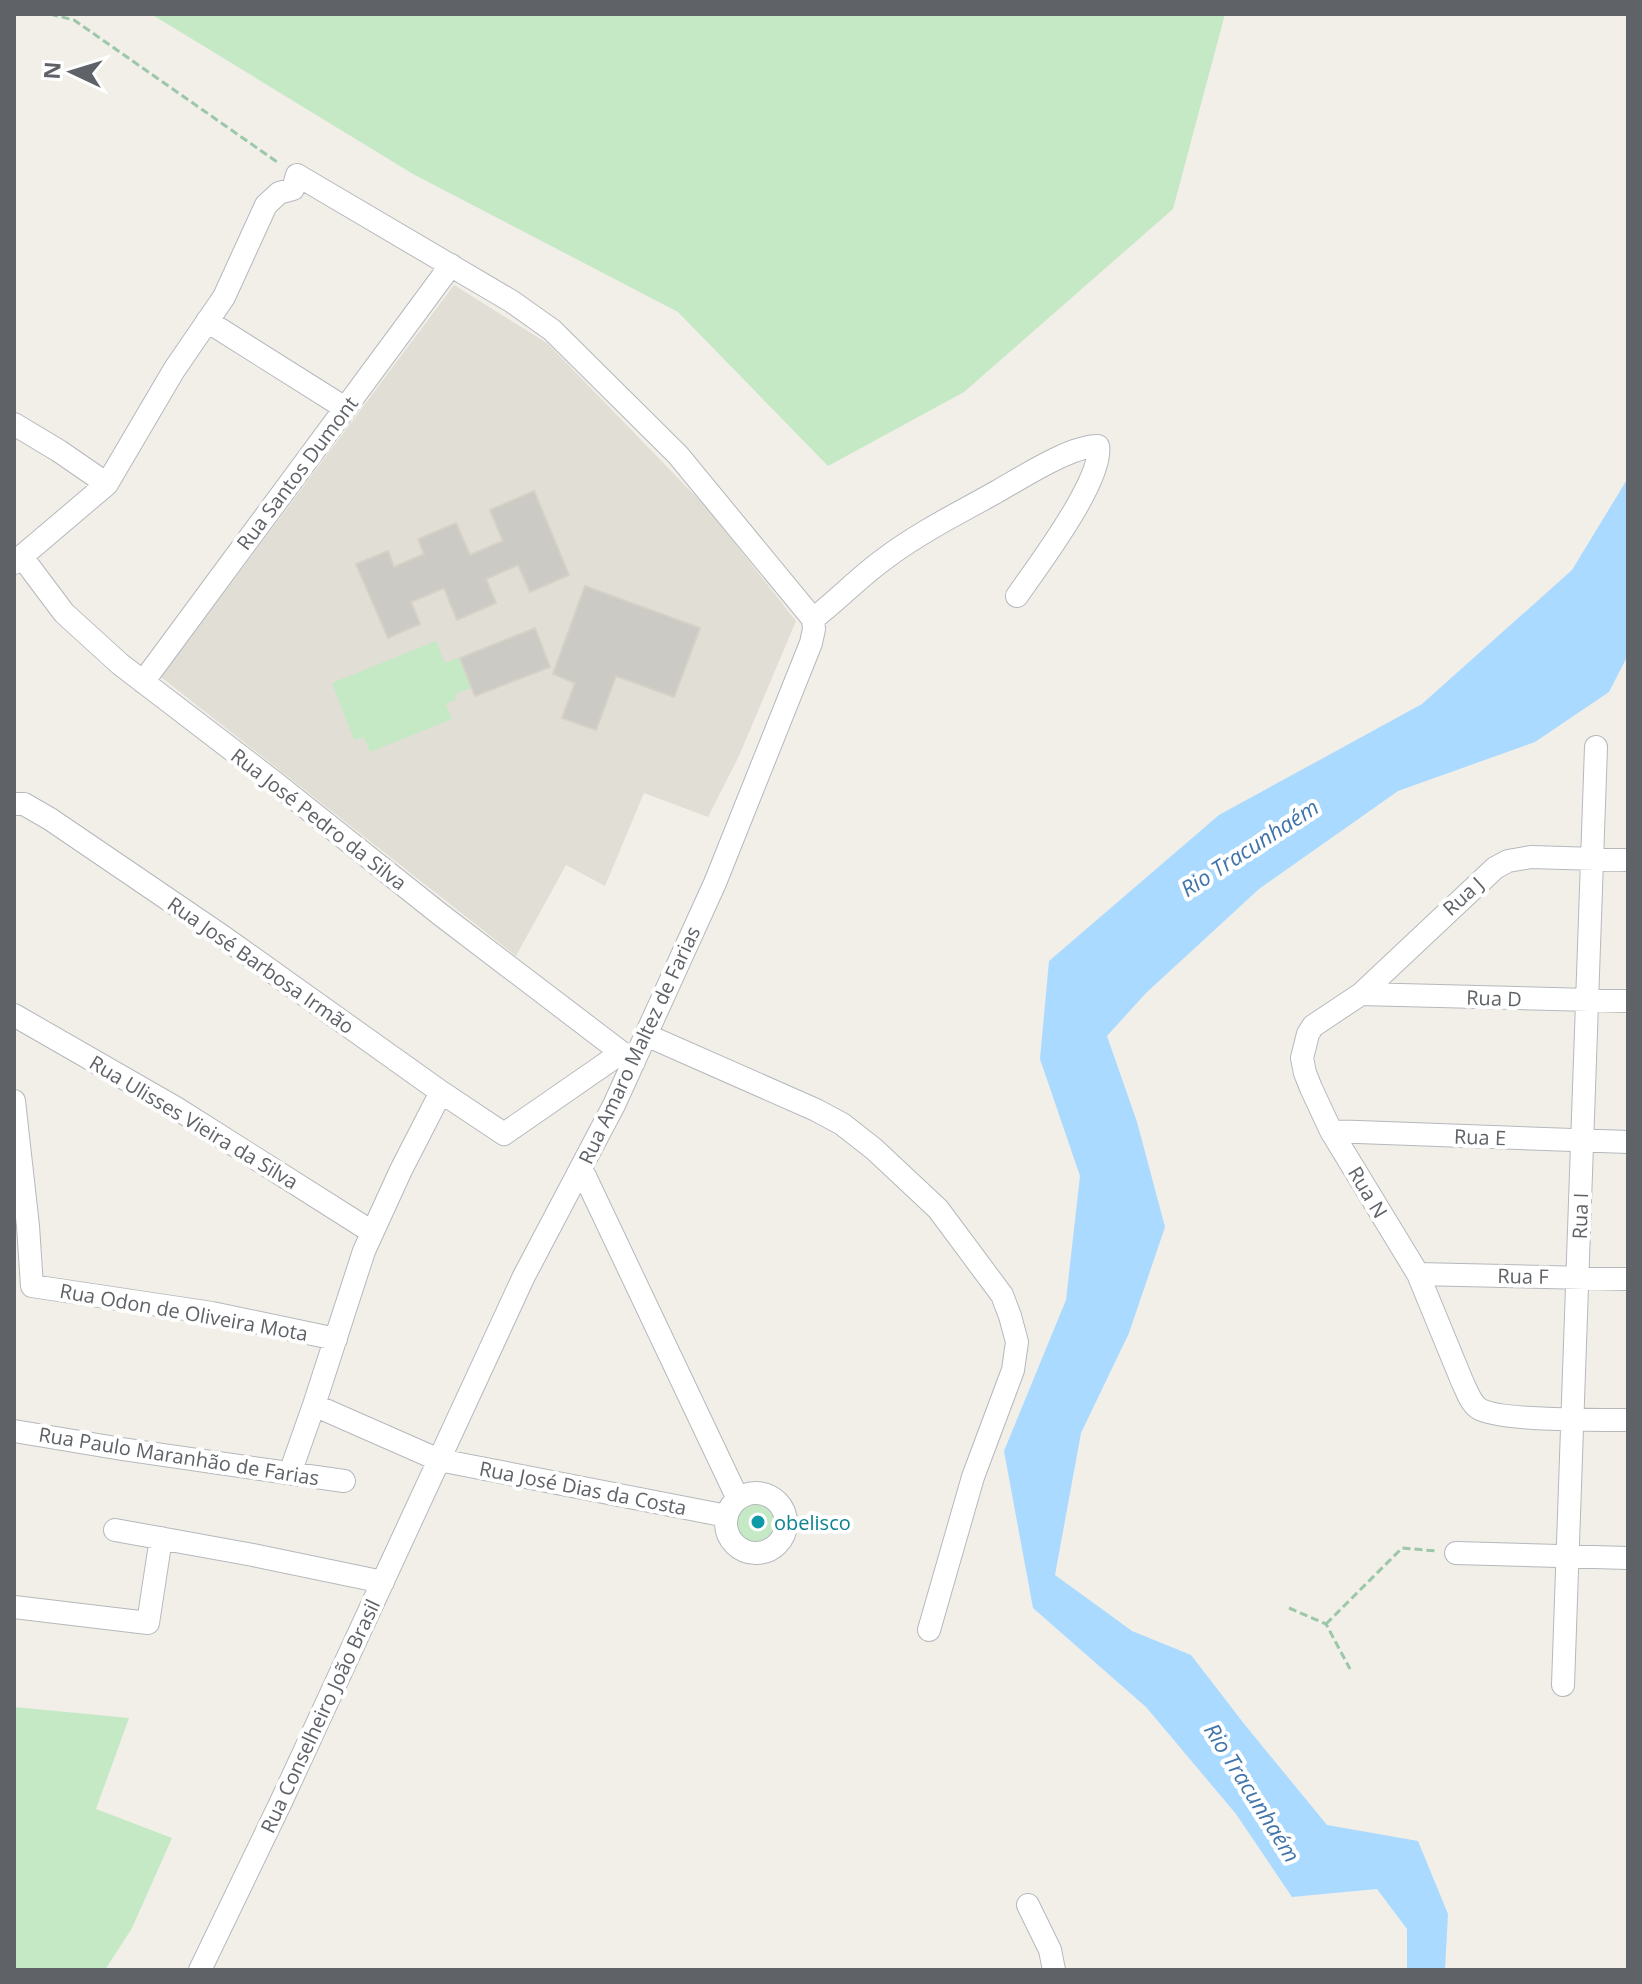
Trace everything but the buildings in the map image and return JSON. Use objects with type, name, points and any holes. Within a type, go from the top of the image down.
[{"type":"street","points":[[18,560],[107,484],[174,370],[224,297],[266,205],[279,193],[293,189],[297,175],[511,301],[552,330],[678,455],[813,619],[881,561],[910,541],[1050,462],[1081,449],[1098,446],[1098,456],[1087,489],[1017,596]]},
{"type":"street","name":"Rua Santos Dumont","points":[[143,682],[451,265]]},
{"type":"street","points":[[207,321],[345,408]]},
{"type":"street","points":[[14,424],[107,484]]},
{"type":"street","name":"Rua José Pedro da Silva","points":[[18,560],[64,613],[120,664],[627,1058]]},
{"type":"street","name":"Rua Amaro Maltez de Farias","points":[[439,1460],[524,1276],[614,1105],[627,1058],[646,1035],[715,883],[811,643],[813,619]]},
{"type":"street","name":"Rua I","points":[[1563,1685],[1596,747]]},
{"type":"street","name":"Rua José Barbosa Irmão","points":[[14,804],[24,804],[50,819],[504,1134],[627,1058]]},
{"type":"street","name":"Rua J","points":[[1361,994],[1495,868],[1508,861],[1520,858],[1628,860]]},
{"type":"street","name":"Rua D","points":[[1361,994],[1628,1001]]},
{"type":"street","name":"Rua N","points":[[1361,994],[1313,1026],[1304,1044],[1302,1058],[1305,1073],[1331,1131],[1418,1274],[1462,1381],[1477,1407],[1502,1415],[1572,1419]]},
{"type":"street","name":"Rua Ulisses Vieira da Silva","points":[[17,1025],[176,1108],[372,1232]]},
{"type":"street","points":[[646,1035],[842,1124],[874,1149],[938,1209],[1002,1295],[1017,1342],[1013,1370],[973,1477],[929,1630]]},
{"type":"street","points":[[290,1473],[364,1251],[441,1092]]},
{"type":"street","name":"Rua Odon de Oliveira Mota","points":[[14,1101],[32,1286],[212,1313],[336,1339]]},
{"type":"street","name":"Rua E","points":[[1331,1131],[1628,1142]]},
{"type":"street","name":"Rua José Dias da Costa","points":[[314,1405],[439,1460],[732,1507],[581,1168]]},
{"type":"street","name":"Rua F","points":[[1418,1274],[1628,1279]]},
{"type":"street","points":[[1572,1419],[1628,1420]]},
{"type":"street","name":"Rua Paulo Maranhão de Farias","points":[[14,1431],[344,1481]]},
{"type":"street","name":"Rua Conselheiro João Brasil","points":[[200,1970],[439,1460]]},
{"type":"street","points":[[115,1530],[383,1582]]},
{"type":"street","points":[[14,1607],[148,1623],[161,1538]]},
{"type":"street","points":[[1456,1553],[1628,1558]]},
{"type":"street","points":[[1028,1905],[1050,1950],[1054,1970]]},
{"type":"path","points":[[50,14],[74,20],[297,175]]},
{"type":"path","points":[[1326,1624],[1402,1548],[1456,1553]]},
{"type":"path","points":[[1289,1608],[1326,1624],[1350,1669]]},
{"type":"shaded area","points":[[454,285],[547,343],[708,509],[796,621],[739,756],[708,817],[644,793],[605,886],[566,865],[516,956],[161,677]]},
{"type":"green space","points":[[151,14],[1225,14],[1173,209],[964,392],[828,466],[678,312],[413,174]]},
{"type":"green space","points":[[535,628],[550,667],[475,696],[471,688],[455,694],[456,699],[446,704],[452,719],[370,752],[364,737],[354,740],[332,683],[436,641],[445,663]]},
{"type":"green space","points":[[757,1493],[778,1503],[784,1515],[785,1528],[772,1546],[751,1552],[732,1542],[726,1519],[747,1494]]},
{"type":"green space","points":[[14,1707],[129,1718],[96,1809],[172,1838],[132,1928],[105,1970],[14,1970]]},
{"type":"water","name":"Rio Tracunhaém","points":[[1628,478],[1628,655],[1609,692],[1535,742],[1398,791],[1259,889],[1146,993],[1107,1036],[1137,1122],[1165,1227],[1129,1333],[1081,1433],[1055,1575],[1132,1631],[1191,1655],[1327,1825],[1418,1841],[1448,1914],[1445,1970],[1407,1970],[1407,1929],[1377,1889],[1292,1897],[1236,1814],[1146,1707],[1033,1608],[1004,1451],[1066,1300],[1080,1176],[1040,1059],[1049,961],[1219,815],[1422,704],[1572,570]]},
{"type":"place","name":"obelisco","points":[[758,1522]]}]
